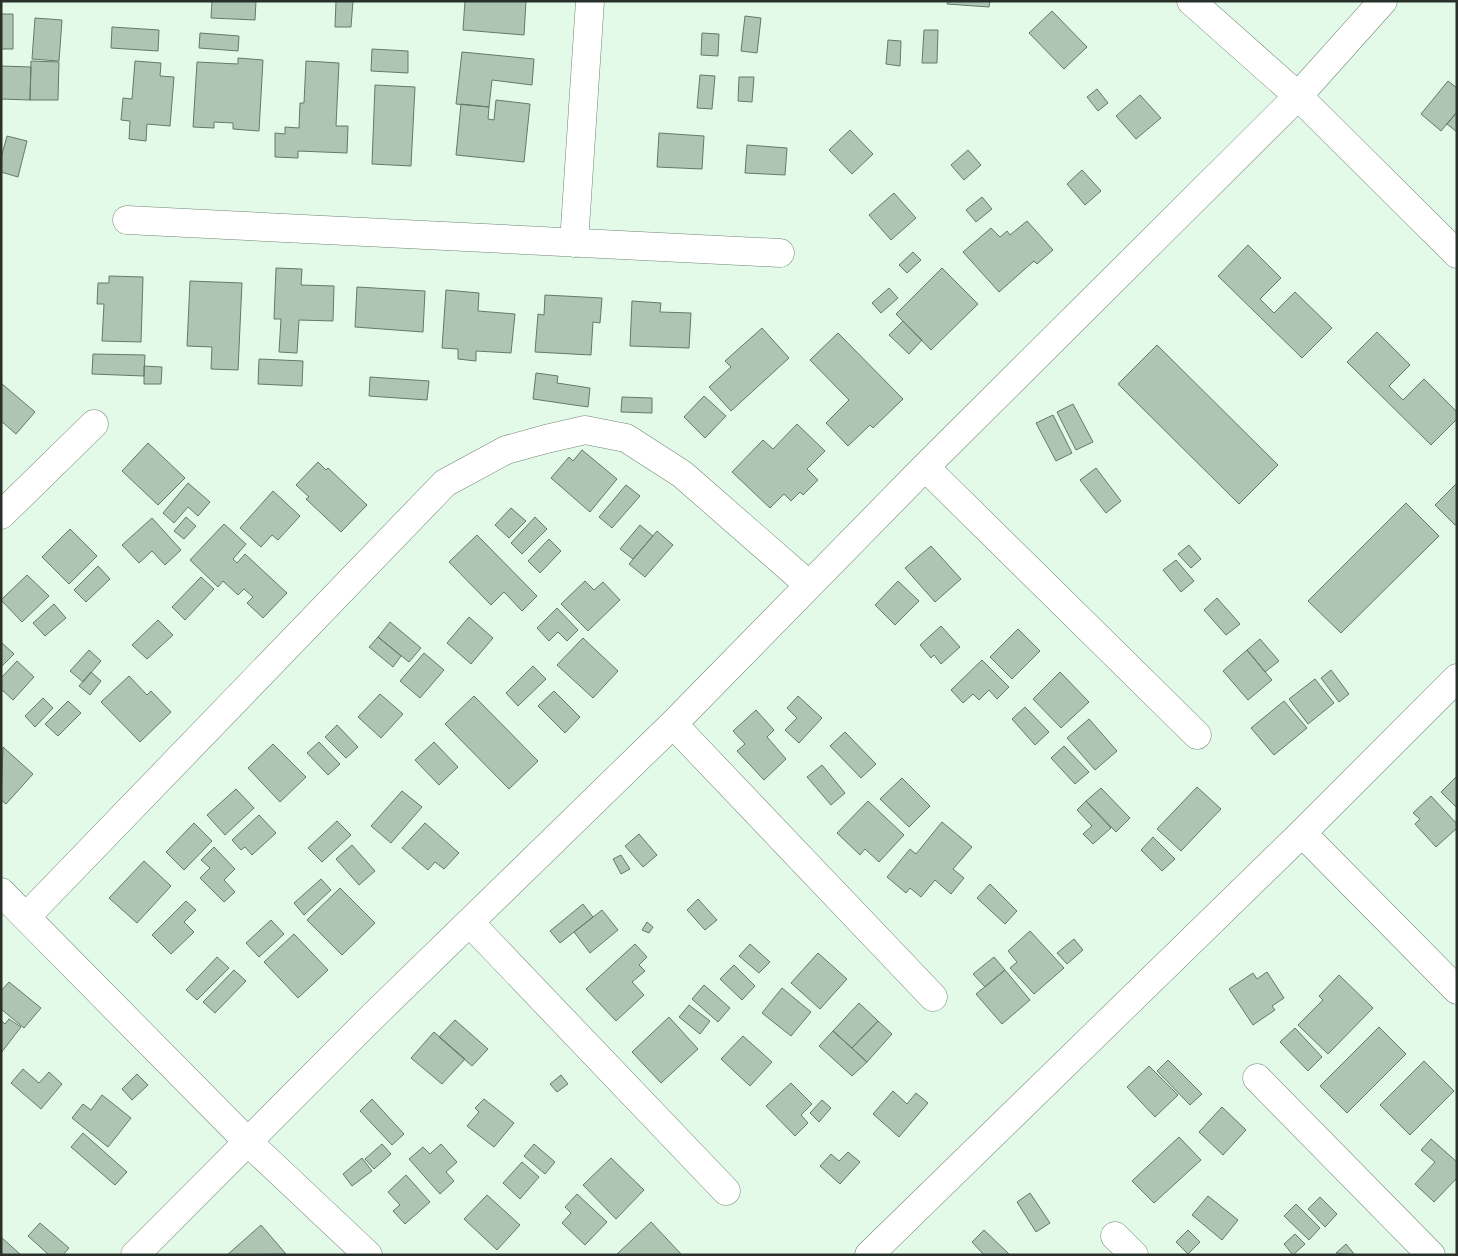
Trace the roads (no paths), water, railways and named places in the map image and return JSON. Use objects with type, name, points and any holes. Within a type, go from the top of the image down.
[{"type":"street","points":[[574,243],[590,1]]},
{"type":"street","points":[[1191,1],[1298,96],[1457,254]]},
{"type":"street","points":[[135,1255],[247,1141],[673,724],[925,468],[1298,96],[1383,1]]},
{"type":"street","points":[[127,220],[780,253]]},
{"type":"street","points":[[1,515],[94,424]]},
{"type":"street","points":[[26,917],[446,483],[506,450],[585,430],[626,438],[682,474],[809,585]]},
{"type":"street","points":[[925,468],[1197,736]]},
{"type":"street","points":[[869,1255],[1302,833],[1457,678]]},
{"type":"street","points":[[673,724],[933,997]]},
{"type":"street","points":[[1302,833],[1457,990]]},
{"type":"street","points":[[1,892],[247,1141],[368,1255]]},
{"type":"street","points":[[470,923],[726,1191]]},
{"type":"street","points":[[1257,1078],[1431,1255]]},
{"type":"street","points":[[1115,1236],[1134,1255]]}]
